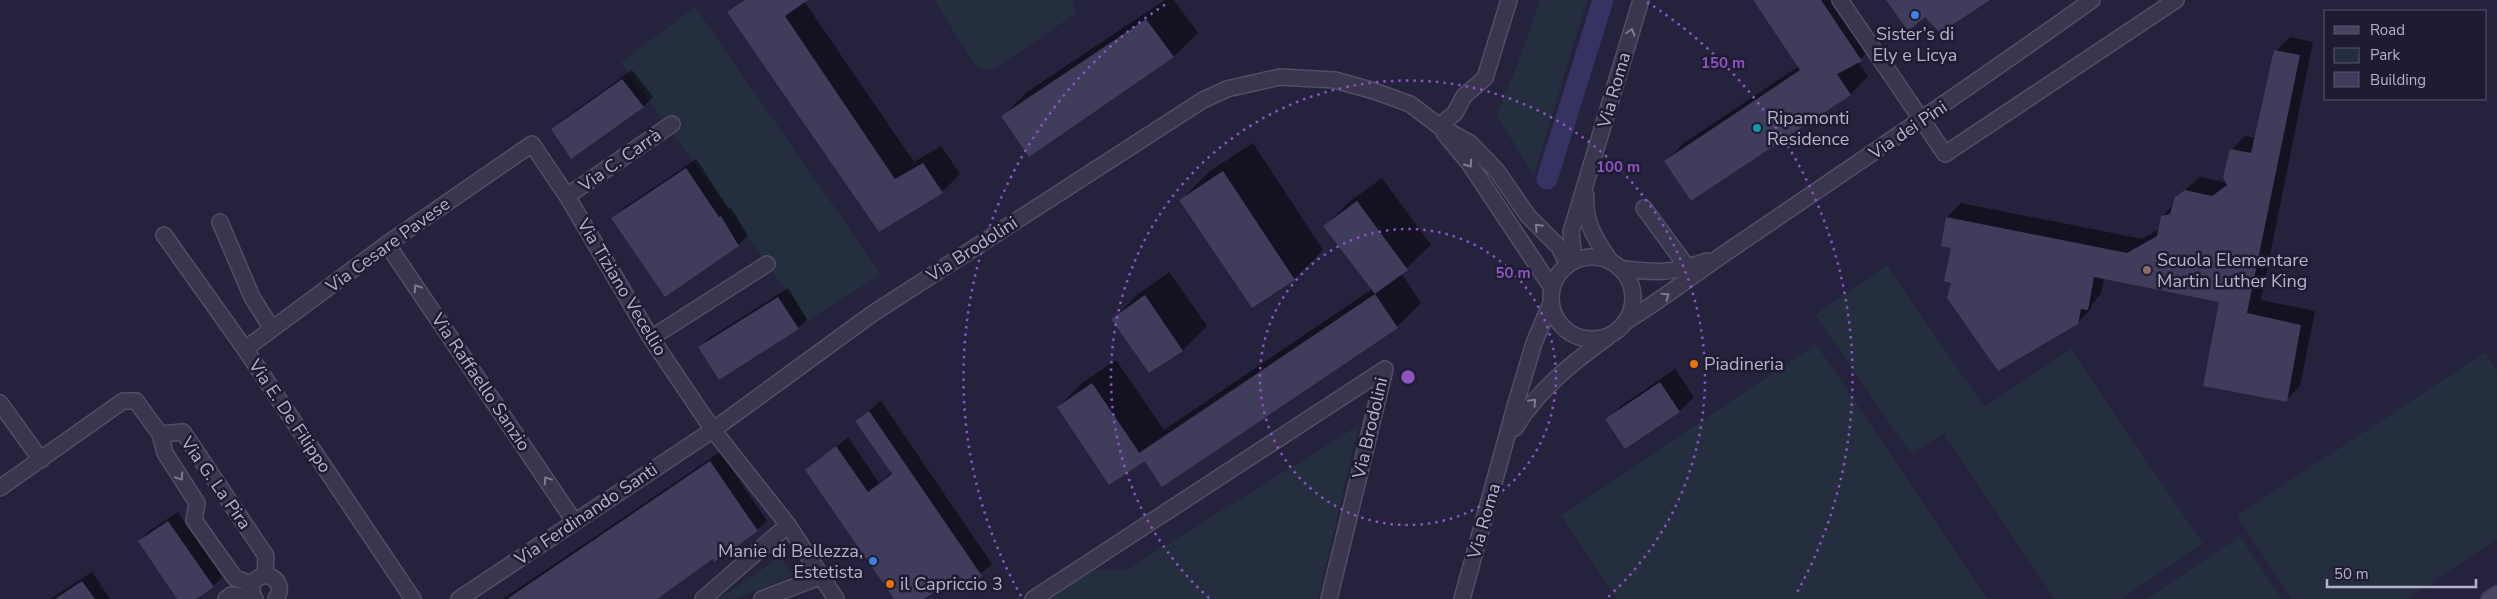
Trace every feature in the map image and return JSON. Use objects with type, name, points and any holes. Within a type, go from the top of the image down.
[{"type":"main road","points":[[2489,599],[2497,594]]},
{"type":"street","points":[[1439,126],[1455,113],[1464,96],[1485,78],[1509,0]]},
{"type":"street","name":"Via Roma","points":[[1571,263],[1571,232],[1641,0]]},
{"type":"street","points":[[1840,0],[1945,154],[2176,0]]},
{"type":"street","name":"Via dei Pini","points":[[1625,322],[1667,296],[1721,256],[1922,121],[2092,0]]},
{"type":"street","name":"Via Brodolini","points":[[714,430],[872,314],[1203,100],[1227,89],[1280,77],[1335,80],[1374,90],[1410,104],[1439,126],[1470,143],[1497,171],[1528,216],[1559,247],[1571,263]]},
{"type":"street","name":"Via C. Carrà","points":[[567,196],[672,124]]},
{"type":"street","name":"Via Brodolini","points":[[1439,126],[1469,163],[1551,295]]},
{"type":"street","name":"Via Tiziano Vecellio","points":[[532,144],[567,196],[652,338],[714,430]]},
{"type":"street","name":"Via Cesare Pavese","points":[[245,349],[387,244],[532,144]]},
{"type":"street","name":"Via Roma","points":[[1588,179],[1585,210],[1591,231],[1615,264]]},
{"type":"street","points":[[1644,208],[1688,268]]},
{"type":"street","points":[[220,222],[252,297],[272,329]]},
{"type":"street","name":"Via E. De Filippo","points":[[164,235],[245,349],[413,599]]},
{"type":"street","name":"Via Raffaello Sanzio","points":[[387,244],[574,521]]},
{"type":"street","name":"Via dei Pini","points":[[1615,264],[1654,273],[1688,268],[1721,256]]},
{"type":"street","points":[[1586,257],[1599,258],[1615,264],[1627,277],[1632,288],[1630,312],[1625,322],[1613,333],[1598,339],[1582,338],[1567,331],[1556,318],[1551,295],[1558,275],[1571,263],[1586,257]]},
{"type":"street","points":[[652,338],[767,264]]},
{"type":"street","name":"Via Roma","points":[[1462,599],[1534,343],[1551,295]]},
{"type":"street","name":"Via Roma","points":[[1506,443],[1528,407],[1541,393],[1569,365],[1613,333]]},
{"type":"street","name":"Via Brodolini","points":[[1033,599],[1385,369],[1329,599]]},
{"type":"street","name":"Via G. La Pira","points":[[41,460],[123,401],[136,401],[160,434],[183,432],[266,556],[265,575]]},
{"type":"street","points":[[0,403],[41,460],[0,488]]},
{"type":"street","points":[[714,430],[788,525],[836,599]]},
{"type":"street","name":"Via Ferdinando Santi","points":[[459,599],[714,430]]},
{"type":"street","points":[[160,434],[165,453],[197,503],[194,520],[235,578],[254,594]]},
{"type":"street","points":[[703,599],[788,525]]},
{"type":"street","points":[[254,594],[259,576],[265,575],[276,579],[278,583],[280,593],[276,599]]},
{"type":"street","points":[[762,599],[822,576]]},
{"type":"street","points":[[226,599],[232,595],[254,594]]},
{"type":"green space","points":[[934,0],[1073,0],[1075,14],[996,68],[984,69],[974,63]]},
{"type":"green space","points":[[1540,0],[1587,0],[1534,175],[1496,115],[1517,66]]},
{"type":"green space","points":[[695,7],[881,274],[808,321],[621,62]]},
{"type":"green space","points":[[1887,265],[1984,407],[2071,349],[2203,544],[2121,599],[2055,599],[1944,435],[1953,428],[1911,454],[1815,315]]},
{"type":"green space","points":[[1816,344],[1988,599],[1617,599],[1561,515]]},
{"type":"green space","points":[[2485,352],[2497,370],[2497,539],[2406,599],[2292,599],[2237,516]]},
{"type":"green space","points":[[1359,425],[1318,599],[1049,599],[1093,570],[1126,570]]},
{"type":"green space","points":[[2240,536],[2282,599],[2146,599]]},
{"type":"green space","points":[[780,557],[793,576],[736,599],[718,599]]},
{"type":"building","points":[[744,0],[808,0],[785,16],[895,179],[923,163],[943,193],[879,232],[727,12]]},
{"type":"building","name":"Ripamonti Residence","points":[[1753,0],[1821,0],[1862,61],[1837,74],[1851,95],[1691,201],[1664,161],[1800,70]]},
{"type":"building","points":[[1886,0],[1990,0],[1940,33],[1925,17],[1908,31]]},
{"type":"building","points":[[1146,19],[1174,57],[1029,157],[1001,116]]},
{"type":"building","points":[[2274,50],[2300,55],[2247,313],[2301,325],[2287,402],[2203,386],[2219,302],[2094,277],[2088,310],[2081,309],[2078,324],[1998,371],[1947,298],[1951,283],[1944,281],[1951,248],[1941,246],[1946,217],[2127,253],[2157,236],[2161,216],[2170,214],[2175,197],[2185,190],[2212,196],[2227,185],[2223,177],[2230,149],[2251,153]]},
{"type":"building","points":[[622,79],[644,107],[571,159],[551,129]]},
{"type":"building","points":[[686,168],[719,217],[721,216],[739,246],[665,297],[611,218]]},
{"type":"building","points":[[1223,171],[1295,280],[1252,308],[1179,200]]},
{"type":"building","points":[[1357,201],[1408,270],[1375,294],[1323,226]]},
{"type":"building","points":[[1375,294],[1398,328],[1162,487],[1139,453]]},
{"type":"building","points":[[1145,295],[1183,351],[1149,373],[1111,319]]},
{"type":"building","points":[[778,297],[799,329],[719,380],[698,347]]},
{"type":"building","points":[[1660,382],[1680,412],[1625,449],[1605,419]]},
{"type":"building","points":[[1092,383],[1145,461],[1109,485],[1057,407]]},
{"type":"building","points":[[869,411],[982,576],[966,587],[958,575],[924,599],[894,599],[805,470],[836,446],[868,492],[892,474],[855,421]]},
{"type":"building","points":[[710,461],[758,531],[714,562],[713,559],[657,599],[507,599]]},
{"type":"building","points":[[168,521],[214,587],[196,599],[177,599],[138,541]]},
{"type":"building","points":[[82,581],[95,599],[55,599]]},
{"type":"waterway","points":[[1547,179],[1603,0]]},
{"type":"place","name":"Sister’s di Ely e Licya","points":[[1915,15]]},
{"type":"place","name":"Ripamonti Residence","points":[[1757,128]]},
{"type":"place","name":"Scuola Elementare Martin Luther King","points":[[2147,270]]},
{"type":"place","name":"Piadineria","points":[[1694,364]]},
{"type":"place","name":"Manie di Bellezza, Estetista","points":[[873,561]]},
{"type":"place","name":"il Capriccio 3","points":[[890,584]]}]
